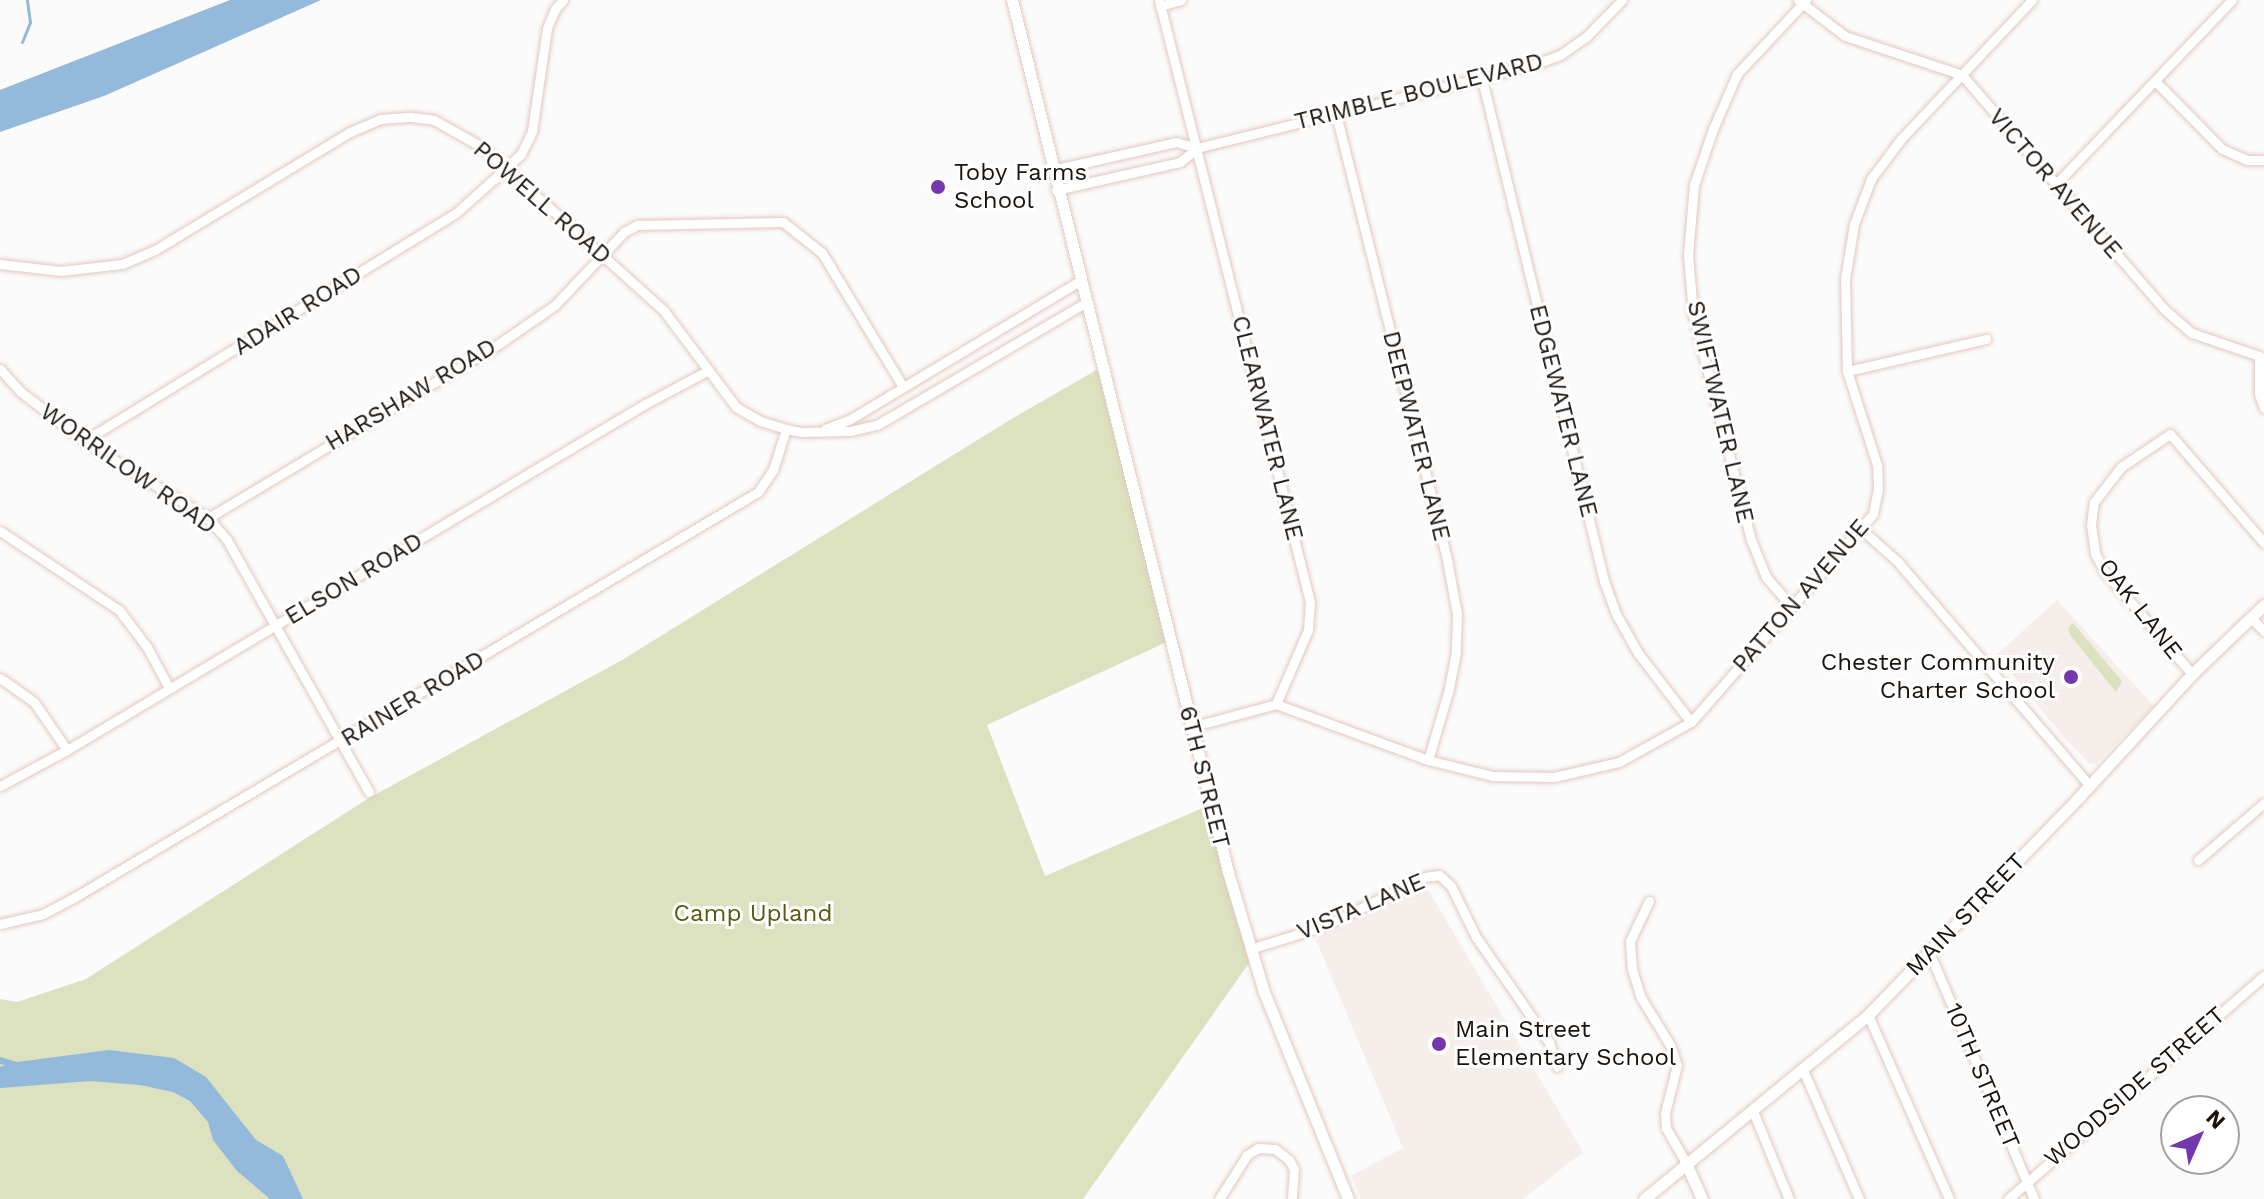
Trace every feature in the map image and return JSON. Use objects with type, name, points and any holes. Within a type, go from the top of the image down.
[{"type":"street","name":"ADAIR ROAD","points":[[84,441],[456,213],[505,169],[521,154],[532,131],[547,28],[555,9],[563,0]]},
{"type":"street","name":"6TH STREET","points":[[1012,0],[1056,190],[1250,949],[1348,1199]]},
{"type":"street","points":[[1159,3],[1181,0]]},
{"type":"street","name":"TRIMBLE BOULEVARD","points":[[1056,190],[1180,162],[1197,148],[1482,79],[1560,55],[1587,36],[1622,0]]},
{"type":"street","name":"PATTON AVENUE","points":[[1276,704],[1428,760],[1492,776],[1554,777],[1619,762],[1691,722],[1873,514],[1878,489],[1877,465],[1847,371],[1845,279],[1854,224],[1871,179],[1901,139],[2032,0]]},
{"type":"street","points":[[2055,185],[2232,0]]},
{"type":"street","points":[[1801,1],[1845,36],[1962,75]]},
{"type":"street","name":"SWIFTWATER LANE","points":[[1792,607],[1766,577],[1751,540],[1693,314],[1688,255],[1694,185],[1737,74],[1801,1]]},
{"type":"street","name":"CLEARWATER LANE","points":[[1159,3],[1310,602],[1308,630],[1276,704]]},
{"type":"street","name":"VICTOR AVENUE","points":[[1962,75],[2164,309],[2192,333],[2262,355],[2259,394],[2264,408]]},
{"type":"street","name":"EDGEWATER LANE","points":[[1482,79],[1604,581],[1616,614],[1638,653],[1691,722]]},
{"type":"street","points":[[2156,82],[2222,149],[2247,160],[2264,160]]},
{"type":"street","name":"DEEPWATER LANE","points":[[1336,114],[1447,560],[1457,614],[1456,652],[1449,689],[1428,760]]},
{"type":"street","name":"POWELL ROAD","points":[[0,264],[61,271],[122,264],[155,250],[350,132],[380,119],[434,120],[458,130],[505,169],[664,311],[736,407],[760,421],[786,429],[850,431],[877,425],[1085,303]]},
{"type":"street","name":"TRIMBLE BOULEVARD","points":[[1052,170],[1176,142],[1197,148]]},
{"type":"street","name":"HARSHAW ROAD","points":[[208,518],[500,343],[555,305],[624,232],[637,225],[783,222],[822,253],[903,387]]},
{"type":"street","name":"POWELL ROAD","points":[[818,432],[849,420],[1079,281]]},
{"type":"street","points":[[1847,371],[1986,339]]},
{"type":"street","name":"WORRILOW ROAD","points":[[0,369],[21,392],[84,441],[208,518],[227,540],[369,792]]},
{"type":"street","name":"ELSON ROAD","points":[[0,786],[277,626],[645,404],[707,371]]},
{"type":"street","name":"RAINER ROAD","points":[[0,924],[43,914],[341,743],[758,492],[773,470],[786,429]]},
{"type":"street","name":"OAK LANE","points":[[2192,674],[2104,571],[2095,553],[2091,525],[2094,502],[2107,481],[2170,434],[2264,543]]},
{"type":"street","points":[[1860,528],[1898,562],[2090,786]]},
{"type":"street","points":[[0,531],[119,610],[147,647],[169,688]]},
{"type":"street","name":"MAIN STREET","points":[[1644,1199],[1685,1161],[1753,1111],[1868,1015],[2090,786],[2192,674],[2264,605]]},
{"type":"street","points":[[2252,619],[2264,631]]},
{"type":"street","points":[[0,678],[34,702],[67,750]]},
{"type":"street","points":[[1191,727],[1276,704]]},
{"type":"street","points":[[2198,860],[2263,807]]},
{"type":"street","name":"VISTA LANE","points":[[1250,949],[1324,926],[1425,877],[1439,875],[1451,886],[1476,937],[1549,1042],[1557,1067]]},
{"type":"street","points":[[1649,901],[1630,941],[1632,969],[1640,996],[1670,1045],[1677,1065],[1665,1113],[1666,1128],[1702,1199]]},
{"type":"street","name":"10TH STREET","points":[[1930,954],[2034,1199]]},
{"type":"street","name":"WOODSIDE STREET","points":[[2008,1199],[2026,1180],[2264,976]]},
{"type":"street","points":[[1868,1015],[1949,1199]]},
{"type":"street","points":[[1803,1070],[1859,1199]]},
{"type":"street","points":[[1753,1111],[1789,1199]]},
{"type":"street","points":[[1219,1199],[1247,1155],[1258,1148],[1275,1149],[1289,1160],[1294,1169],[1292,1199]]},
{"type":"shaded area","name":"Chester Community Charter School","points":[[2057,600],[2154,706],[2096,764],[2089,763],[2062,735],[1996,655]]},
{"type":"shaded area","name":"Main Street Elementary School","points":[[1426,886],[1583,1152],[1523,1199],[1361,1199],[1351,1176],[1403,1148],[1316,940]]},
{"type":"green space","name":"Camp Upland","points":[[1100,368],[1169,641],[987,725],[1045,876],[1212,804],[1249,963],[1083,1199],[0,1199],[0,999],[17,1002],[86,979],[369,798],[622,660],[1013,418]]},
{"type":"green space","points":[[2073,623],[2122,681],[2116,692],[2070,635],[2068,628]]},
{"type":"water","points":[[230,0],[321,0],[104,96],[0,132],[0,90]]},
{"type":"water","points":[[109,1050],[174,1058],[206,1077],[256,1140],[283,1156],[303,1199],[270,1199],[237,1171],[213,1140],[208,1122],[190,1101],[173,1092],[140,1085],[91,1081],[0,1088],[0,1067],[5,1065],[0,1064],[0,1057],[17,1062]]},
{"type":"waterway","points":[[22,42],[30,22],[27,0]]},
{"type":"place","name":"Toby Farms School","points":[[938,187]]},
{"type":"place","name":"Chester Community Charter School","points":[[2071,677]]},
{"type":"place","name":"Main Street Elementary School","points":[[1439,1044]]}]
